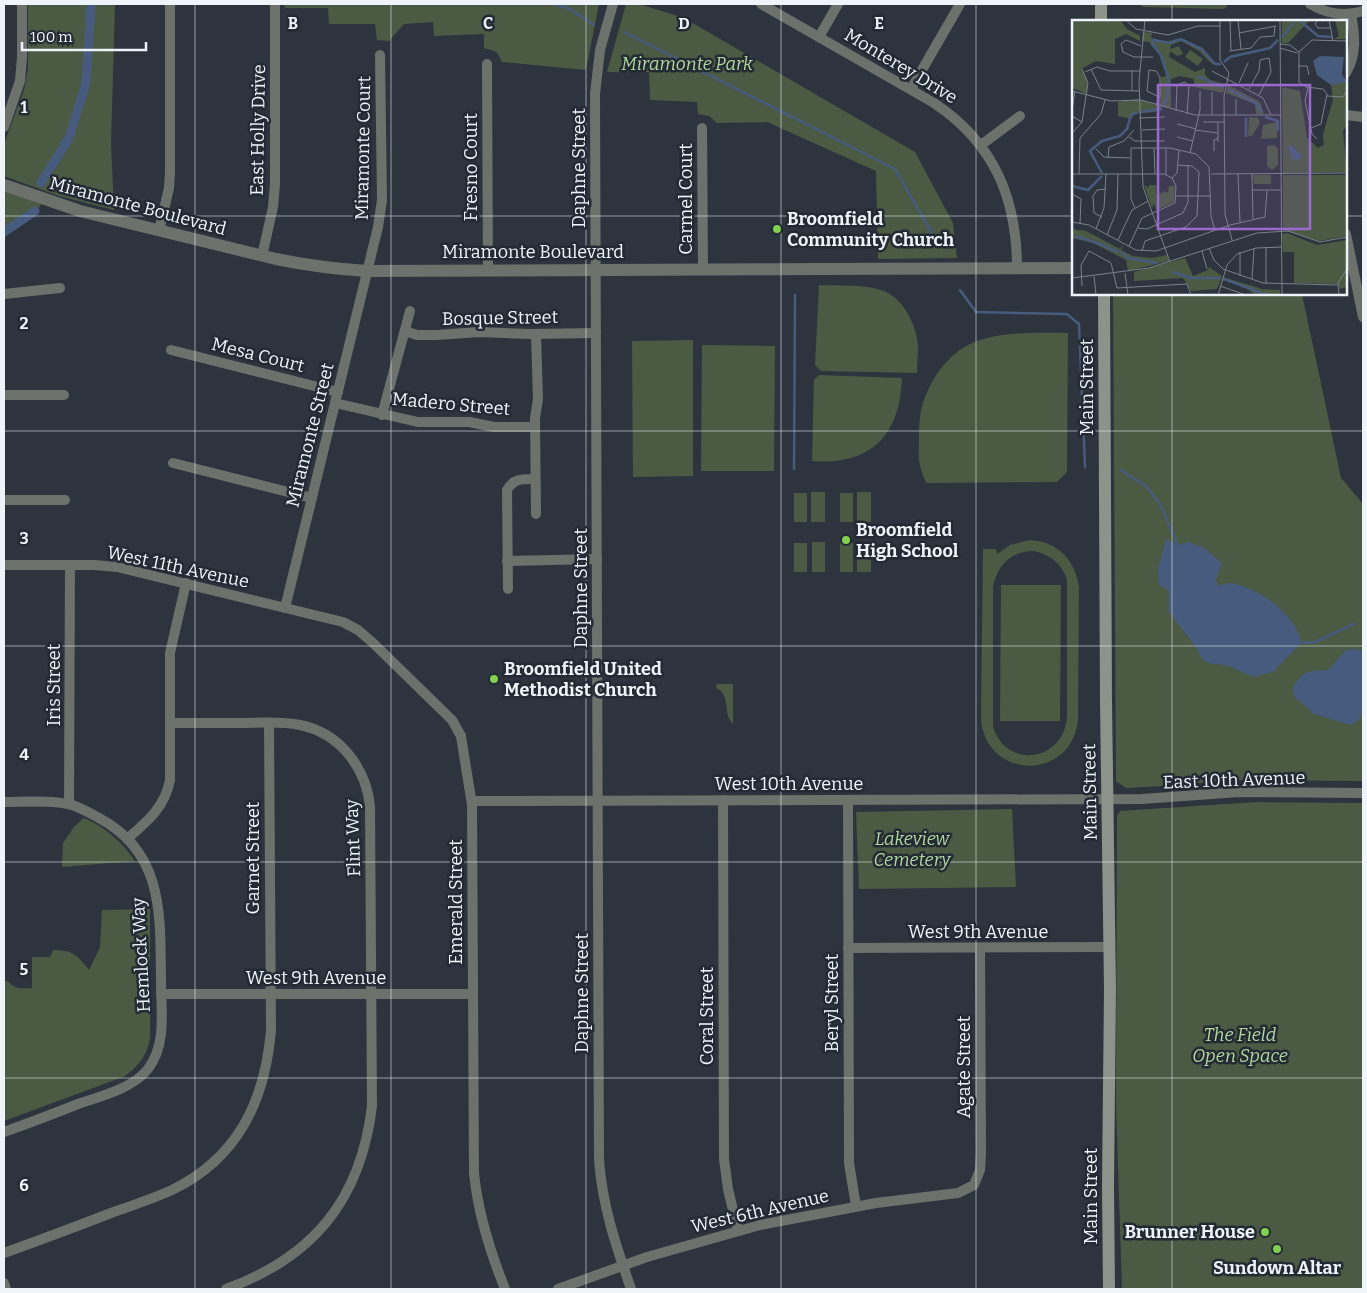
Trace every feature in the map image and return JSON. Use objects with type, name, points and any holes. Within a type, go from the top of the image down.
[{"type":"main road","points":[[1101,4],[1101,20]]},
{"type":"main road","name":"Main Street","points":[[1104,295],[1109,947],[1109,1289]]},
{"type":"street","points":[[4,127],[7,109],[20,80],[22,4]]},
{"type":"street","points":[[159,230],[169,188],[170,172],[170,4]]},
{"type":"street","name":"East Holly Drive","points":[[262,256],[273,207],[275,184],[274,4]]},
{"type":"street","name":"Daphne Street","points":[[613,4],[600,50],[594,94],[599,1159],[604,1202],[611,1234],[632,1289]]},
{"type":"street","name":"Monterey Drive","points":[[761,4],[911,89],[947,112],[967,130],[992,162],[1008,199],[1015,236],[1017,269]]},
{"type":"street","points":[[819,37],[838,4]]},
{"type":"street","points":[[911,89],[960,4]]},
{"type":"street","points":[[1310,4],[1330,13],[1352,14],[1363,11]]},
{"type":"street","points":[[1347,71],[1354,57],[1355,48],[1352,14]]},
{"type":"street","name":"Miramonte Court","points":[[367,271],[378,227],[382,200],[380,55]]},
{"type":"street","name":"Fresno Court","points":[[487,64],[488,270]]},
{"type":"street","points":[[1347,114],[1363,117]]},
{"type":"street","points":[[981,146],[1020,116]]},
{"type":"street","name":"Carmel Court","points":[[702,128],[703,269]]},
{"type":"street","name":"Miramonte Boulevard","points":[[4,185],[80,211],[262,256],[307,266],[367,271],[1072,268]]},
{"type":"street","points":[[1347,239],[1363,318]]},
{"type":"street","name":"Miramonte Street","points":[[285,608],[367,271]]},
{"type":"street","points":[[4,294],[60,288]]},
{"type":"street","points":[[382,415],[410,311]]},
{"type":"street","name":"Bosque Street","points":[[405,331],[417,335],[479,332],[536,334],[596,333]]},
{"type":"street","points":[[536,334],[538,399],[535,426],[536,514]]},
{"type":"street","name":"Mesa Court","points":[[171,350],[338,392]]},
{"type":"street","points":[[4,395],[64,395]]},
{"type":"street","name":"Madero Street","points":[[335,403],[418,422],[469,422],[494,426],[535,426]]},
{"type":"street","points":[[173,464],[312,498]]},
{"type":"street","points":[[508,589],[507,490],[510,485],[519,479],[535,479]]},
{"type":"street","points":[[4,500],[65,500]]},
{"type":"street","points":[[508,561],[597,559]]},
{"type":"street","name":"West 11th Avenue","points":[[4,565],[116,567],[285,608]]},
{"type":"street","name":"Iris Street","points":[[69,804],[70,565]]},
{"type":"street","points":[[4,802],[69,804],[107,823],[127,840],[160,808],[166,797],[170,780],[170,653],[186,583]]},
{"type":"street","name":"Emerald Street","points":[[285,608],[343,622],[358,630],[452,720],[460,736],[472,801],[474,1173],[481,1219],[505,1289]]},
{"type":"street","name":"Flint Way","points":[[170,723],[302,725],[329,737],[339,744],[354,760],[366,782],[370,806],[372,1106],[369,1126],[354,1177],[336,1210],[297,1252],[250,1280],[226,1289]]},
{"type":"street","name":"Garnet Street","points":[[4,1253],[172,1190],[215,1161],[233,1141],[243,1126],[259,1093],[269,1053],[271,1030],[269,723]]},
{"type":"street","name":"East 10th Avenue","points":[[1107,799],[1165,799],[1248,792],[1363,793]]},
{"type":"street","name":"West 10th Avenue","points":[[472,801],[1107,799]]},
{"type":"street","name":"Coral Street","points":[[723,800],[724,1159],[728,1188],[738,1231]]},
{"type":"street","name":"Beryl Street","points":[[848,800],[849,1162],[856,1206]]},
{"type":"street","name":"Hemlock Way","points":[[4,1132],[118,1089],[141,1076],[154,1060],[160,1044],[161,994],[160,927],[157,897],[140,854],[127,840]]},
{"type":"street","name":"West 9th Avenue","points":[[848,948],[1109,947]]},
{"type":"street","name":"Agate Street","points":[[974,1186],[980,1170],[981,1153],[980,948]]},
{"type":"street","name":"West 9th Avenue","points":[[161,994],[472,994]]},
{"type":"street","name":"West 6th Avenue","points":[[558,1289],[647,1257],[738,1231],[819,1212],[958,1193],[974,1186]]},
{"type":"street","points":[[4,1283],[6,1289]]},
{"type":"green space","points":[[28,4],[115,4],[111,143],[114,210],[59,196],[4,176],[4,144],[24,90],[28,69]]},
{"type":"green space","name":"Miramonte Park","points":[[284,4],[599,4],[586,70],[502,62],[497,52],[484,48],[484,34],[434,36],[433,22],[404,24],[389,41],[377,40],[375,24],[329,24],[328,8],[285,8]]},
{"type":"green space","name":"Miramonte Park","points":[[626,4],[639,4],[684,18],[915,152],[953,223],[957,258],[878,259],[876,171],[767,122],[717,123],[709,116],[698,114],[697,102],[650,100],[649,72],[607,72]]},
{"type":"green space","points":[[1140,4],[1226,4],[1227,6],[1224,9],[1143,7]]},
{"type":"green space","points":[[4,185],[44,200],[27,221],[4,236]]},
{"type":"green space","points":[[819,285],[874,288],[889,293],[896,298],[907,312],[915,329],[918,346],[917,373],[821,371],[815,365]]},
{"type":"green space","points":[[1113,295],[1302,295],[1341,478],[1363,504],[1363,781],[1228,780],[1126,788],[1116,781]]},
{"type":"green space","points":[[1024,333],[1068,333],[1067,472],[1057,482],[926,483],[919,459],[921,412],[927,393],[944,365],[960,350],[970,344],[991,337]]},
{"type":"green space","points":[[693,340],[693,476],[633,477],[632,341]]},
{"type":"green space","points":[[702,345],[775,346],[774,471],[701,471]]},
{"type":"green space","points":[[819,375],[902,378],[900,398],[888,431],[878,443],[866,452],[851,458],[833,461],[812,461],[814,380]]},
{"type":"green space","points":[[811,492],[825,492],[825,522],[811,522]]},
{"type":"green space","points":[[857,492],[871,492],[871,522],[857,522]]},
{"type":"green space","points":[[794,493],[807,493],[807,522],[794,522]]},
{"type":"green space","points":[[840,493],[853,493],[853,522],[840,522]]},
{"type":"green space","points":[[1029,540],[1039,541],[1056,548],[1069,560],[1077,577],[1079,587],[1078,719],[1073,740],[1061,754],[1046,763],[1029,766],[1012,762],[997,753],[986,738],[981,717],[983,549],[996,549],[997,554],[1010,545]],"holes":[[[1034,551],[1055,561],[1062,569],[1067,580],[1067,717],[1063,732],[1056,744],[1045,751],[1033,755],[1021,754],[1009,749],[1000,740],[993,726],[993,587],[998,572],[1006,561],[1026,552]]]},
{"type":"green space","points":[[812,542],[825,542],[825,572],[812,572]]},
{"type":"green space","points":[[857,542],[871,542],[871,572],[857,572]]},
{"type":"green space","points":[[794,543],[807,543],[807,572],[794,572]]},
{"type":"green space","points":[[840,543],[853,543],[853,572],[840,572]]},
{"type":"green space","points":[[1001,585],[1061,585],[1060,721],[1000,721]]},
{"type":"green space","points":[[717,684],[733,684],[733,724],[728,715],[724,695],[716,688]]},
{"type":"green space","name":"The Field Open Space","points":[[1256,802],[1363,803],[1363,1289],[1122,1289],[1116,1104],[1117,816],[1120,811]]},
{"type":"green space","name":"Lakeview Cemetery","points":[[1012,809],[1016,887],[859,889],[856,812]]},
{"type":"green space","points":[[84,818],[112,836],[135,861],[62,867],[63,843],[74,827]]},
{"type":"green space","points":[[150,909],[150,1037],[147,1049],[141,1060],[123,1077],[4,1121],[4,981],[18,988],[32,988],[32,957],[50,957],[53,950],[74,954],[89,970],[100,947],[102,910]]},
{"type":"water","points":[[1166,539],[1178,545],[1189,542],[1204,548],[1222,563],[1216,580],[1218,586],[1230,583],[1241,585],[1264,596],[1284,613],[1298,633],[1301,643],[1273,672],[1253,677],[1229,666],[1209,663],[1203,660],[1198,650],[1169,612],[1169,591],[1159,585],[1158,569]]},
{"type":"water","points":[[1349,649],[1363,650],[1363,711],[1359,720],[1350,725],[1314,714],[1293,694],[1296,682],[1303,675],[1311,671],[1328,670]]},
{"type":"waterway","points":[[41,183],[69,138],[86,83],[91,4]]},
{"type":"waterway","points":[[554,4],[570,9],[594,25]]},
{"type":"waterway","points":[[624,32],[895,169],[939,245]]},
{"type":"waterway","points":[[4,232],[35,211]]},
{"type":"waterway","points":[[960,290],[976,312],[1067,314],[1079,324],[1085,467]]},
{"type":"waterway","points":[[794,469],[795,295]]},
{"type":"waterway","points":[[1121,470],[1147,487],[1160,504],[1178,545]]},
{"type":"waterway","points":[[1301,643],[1315,642],[1354,624]]},
{"type":"place","name":"Broomfield Community Church","points":[[777,229]]},
{"type":"place","name":"Broomfield High School","points":[[846,540]]},
{"type":"place","name":"Broomfield United Methodist Church","points":[[494,679]]},
{"type":"place","name":"Brunner House","points":[[1265,1232]]},
{"type":"place","name":"Sundown Altar","points":[[1277,1249]]}]
